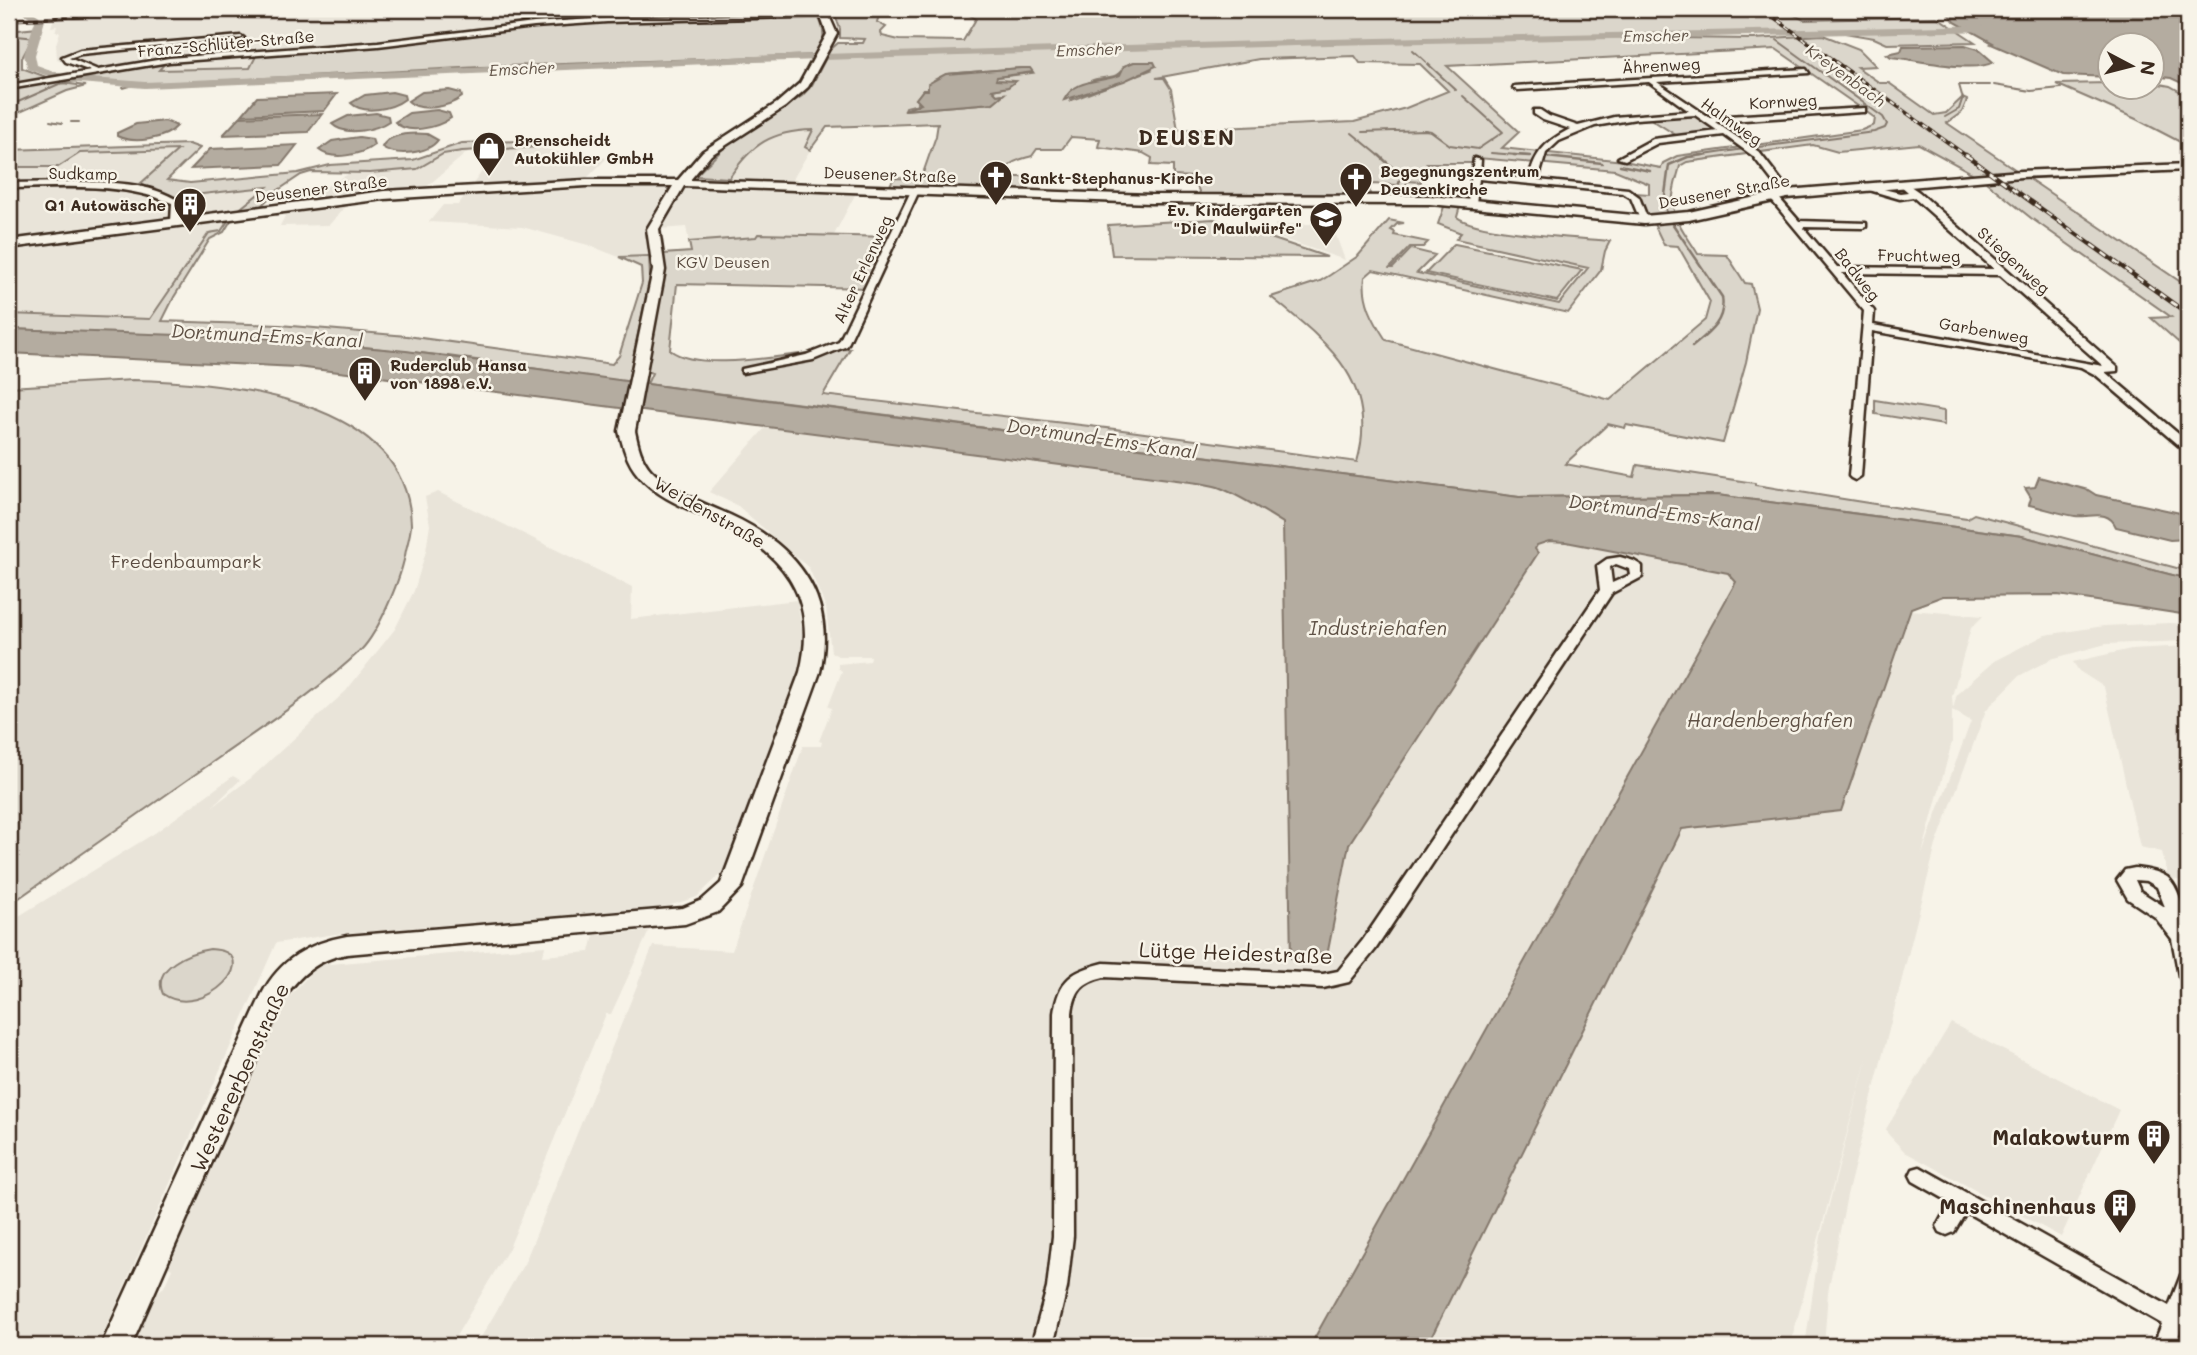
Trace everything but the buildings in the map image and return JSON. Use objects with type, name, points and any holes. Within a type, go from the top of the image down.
[{"type":"street","name":"Weidenstraße","points":[[710,905],[731,887],[806,684],[815,657],[815,618],[798,575],[764,540],[664,488],[641,469],[630,452],[627,431],[659,270],[653,226],[681,183],[713,148],[794,95],[825,50],[832,29],[824,12]]},
{"type":"street","name":"Franz-Schlüter-Straße","points":[[9,87],[169,60],[378,44],[548,24],[824,12]]},
{"type":"street","points":[[97,72],[68,61],[65,57],[80,52],[241,38]]},
{"type":"street","name":"Ährenweg","points":[[1517,87],[1806,71]]},
{"type":"street","name":"Halmweg","points":[[1650,80],[1760,159],[1787,194]]},
{"type":"street","name":"Kornweg","points":[[1705,120],[1862,110]]},
{"type":"street","points":[[1553,111],[1533,112],[1589,132]]},
{"type":"street","points":[[1533,181],[1541,152],[1578,129],[1636,117],[1695,113]]},
{"type":"street","points":[[1622,158],[1635,147],[1668,139],[1724,133]]},
{"type":"street","points":[[1472,204],[1477,160]]},
{"type":"street","name":"Deusener Straße","points":[[9,244],[394,194],[586,183],[681,183],[1191,199],[1416,200],[1608,219],[1644,220],[1689,216],[1787,194],[2021,174],[2188,167]]},
{"type":"street","points":[[1475,176],[1614,185],[1632,195],[1644,220]]},
{"type":"street","name":"Stiegenweg","points":[[1903,184],[2104,361]]},
{"type":"street","name":"Sudkamp","points":[[9,186],[109,185],[129,188],[176,202],[178,207],[175,222]]},
{"type":"street","points":[[1863,187],[1900,196],[1916,194]]},
{"type":"street","name":"Alter Erlenweg","points":[[747,371],[801,360],[843,344],[915,191]]},
{"type":"street","name":"Badweg","points":[[1769,197],[1776,201],[1869,312],[1855,476]]},
{"type":"street","points":[[1796,224],[1863,225]]},
{"type":"street","name":"Fruchtweg","points":[[1834,270],[2004,272]]},
{"type":"street","points":[[1869,312],[1885,329]]},
{"type":"street","name":"Garbenweg","points":[[1868,327],[2072,361],[2094,369]]},
{"type":"street","points":[[2072,361],[2104,361],[2113,369],[2094,369]]},
{"type":"street","points":[[2094,369],[2188,448]]},
{"type":"street","name":"Lütge Heidestraße","points":[[1042,1346],[1056,1288],[1063,1236],[1063,1013],[1065,996],[1072,983],[1085,974],[1104,970],[1323,981],[1343,977],[1369,945],[1607,590]]},
{"type":"street","name":"Westererbenstraße","points":[[116,1346],[274,994],[286,974],[303,959],[319,951],[347,945],[674,917],[710,905]]},
{"type":"street","points":[[2179,936],[2188,976]]},
{"type":"street","points":[[1920,1175],[2174,1320]]},
{"type":"street","points":[[1947,1226],[1962,1200]]},
{"type":"street","points":[[2164,1346],[2188,1282]]},
{"type":"shaded area","points":[[198,9],[639,9],[634,18],[257,54],[250,68],[159,70],[168,61],[97,72],[57,59],[56,44],[60,32],[55,32],[57,26],[51,27],[55,15]]},
{"type":"shaded area","points":[[642,9],[797,9],[787,13],[638,17]]},
{"type":"shaded area","points":[[788,130],[813,130],[805,147],[810,150],[789,186],[858,189],[834,235],[758,234],[756,237],[689,242],[686,227],[660,229],[668,211],[695,176],[729,178],[748,153],[766,139]]},
{"type":"shaded area","points":[[540,147],[607,158],[583,182],[674,183],[654,211],[647,231],[649,256],[619,257],[588,245],[522,227],[429,222],[443,205],[458,205],[498,149]]},
{"type":"shaded area","points":[[180,149],[140,184],[175,197],[268,186],[230,218],[221,231],[202,243],[150,319],[9,314],[9,167],[58,167],[80,153]]},
{"type":"shaded area","points":[[470,150],[418,194],[350,201],[329,225],[280,226],[288,210],[297,203],[350,173],[417,169],[443,154]]},
{"type":"shaded area","points":[[1410,181],[1470,187],[1468,198],[1406,196]]},
{"type":"shaded area","name":"Ev. Kindergarten \"Die Maulwürfe\"","points":[[1331,222],[1345,260],[1277,237],[1275,224]]},
{"type":"shaded area","points":[[766,427],[1410,509],[1910,610],[1983,616],[1971,628],[1952,696],[1953,709],[1957,694],[1994,661],[2045,635],[2104,626],[2170,623],[2188,624],[2188,641],[2106,644],[2051,659],[2019,676],[1986,710],[1936,845],[1847,1195],[1828,1292],[1824,1346],[1805,1346],[1821,1236],[1868,1054],[1790,1346],[476,1346],[525,1262],[653,946],[732,951],[803,746],[821,746],[822,742],[819,741],[832,708],[828,707],[842,671],[838,664],[870,661],[871,656],[838,656],[831,652],[826,608],[809,568],[738,506],[709,492]],"holes":[[[1952,710],[1971,721],[1922,854],[1952,742]]]},
{"type":"shaded area","points":[[438,492],[632,587],[631,619],[797,600],[805,647],[792,699],[723,872],[697,897],[665,907],[336,934],[276,943],[98,1346],[9,1346],[9,922],[155,833],[233,776],[240,780],[213,806],[251,778],[346,691],[395,629],[414,591],[426,551],[430,525],[425,497]]},
{"type":"shaded area","points":[[2188,646],[2188,918],[2182,881],[2168,878],[2162,852],[2140,847],[2104,687],[2079,671],[2073,662],[2131,649]]},
{"type":"shaded area","points":[[649,931],[611,1014],[606,1014],[509,1248],[450,1346],[129,1346],[150,1298],[164,1287],[172,1269],[165,1265],[278,1009],[318,965],[545,946],[543,956],[590,952],[594,935]]},
{"type":"shaded area","points":[[1951,1023],[2119,1110],[2061,1237],[1905,1152],[1888,1134],[1886,1129]]},
{"type":"green space","name":"KGV Deusen","points":[[833,9],[881,9],[877,22],[886,27],[881,32],[882,36],[899,40],[963,41],[976,19],[960,9],[1783,9],[1804,20],[1937,17],[1975,42],[1887,44],[1874,38],[1839,32],[1594,37],[1754,39],[1823,35],[1859,49],[1876,66],[1857,67],[1880,83],[1889,83],[1934,115],[1946,113],[1962,98],[1967,100],[1962,112],[1947,123],[2188,287],[2188,351],[2151,318],[2171,317],[2031,218],[1981,178],[1919,144],[1838,152],[1813,145],[1687,162],[1680,166],[1673,196],[1674,211],[1679,224],[1698,254],[1727,255],[1745,283],[1751,284],[1757,308],[1746,362],[1723,443],[1608,424],[1565,464],[1634,477],[1637,465],[1967,518],[1974,514],[2188,571],[2188,579],[2022,536],[1717,495],[1519,497],[647,384],[652,373],[646,371],[666,269],[663,254],[691,252],[689,242],[756,237],[758,234],[894,237],[871,288],[677,284],[670,350],[685,357],[706,361],[730,361],[850,349],[823,395],[1115,429],[1357,462],[1362,434],[1361,408],[1354,386],[1343,366],[1328,348],[1271,297],[1320,281],[1330,275],[1358,256],[1389,220],[1404,223],[1397,224],[1391,230],[1395,232],[1394,235],[1428,242],[1423,247],[1410,247],[1390,268],[1411,249],[1435,255],[1417,273],[1559,304],[1588,268],[1456,239],[1461,233],[1438,224],[1445,204],[1460,206],[1457,217],[1485,227],[1610,241],[1601,270],[1568,313],[1373,270],[1365,277],[1365,294],[1373,318],[1386,340],[1610,400],[1705,320],[1710,302],[1678,246],[1664,245],[1654,224],[1645,216],[1636,193],[1649,194],[1649,184],[1615,170],[1478,158],[1473,163],[1427,163],[1433,171],[1419,171],[1421,182],[1407,181],[1403,196],[1394,196],[1397,185],[1369,184],[1370,196],[1201,196],[1193,177],[1173,176],[1173,166],[1151,165],[1152,158],[1143,153],[1098,147],[1100,139],[1071,137],[1062,149],[1037,149],[1032,156],[1014,162],[1008,168],[1005,177],[1031,177],[1028,195],[887,190],[894,178],[921,179],[938,123],[827,127],[810,150],[805,147],[813,130],[785,133],[755,148],[729,178],[695,176],[728,144],[802,96],[812,85],[830,50],[838,43],[863,43],[865,39],[840,38],[840,29]],"holes":[[[1776,49],[1875,118],[1874,125],[1862,130],[1677,156],[1663,163],[1661,168],[1624,161],[1502,148],[1519,132],[1447,66]],[[1355,56],[1360,63],[1420,64],[1448,91],[1406,108],[1354,122],[1178,130],[1171,89],[1164,78],[1156,78],[1259,59]],[[1134,62],[1151,70],[1072,100],[1089,82],[1117,75],[1124,66]],[[1021,68],[1032,73],[997,77],[995,80],[1006,81],[1008,87],[992,90],[997,95],[1003,94],[993,103],[905,110],[906,107],[922,103],[916,99],[923,90],[929,90],[934,80],[946,74]]]},
{"type":"green space","points":[[819,18],[823,33],[823,41],[817,55],[481,67],[169,83],[124,84],[70,78],[167,61],[159,70],[250,68],[257,54],[392,44],[507,29],[604,22]]},
{"type":"green space","points":[[38,28],[22,58],[22,68],[62,83],[86,86],[67,91],[9,117],[9,31]]},
{"type":"green space","points":[[2096,83],[2096,102],[2056,84]]},
{"type":"green space","points":[[2166,85],[2170,86],[2188,96],[2188,146],[2097,102],[2166,102]]},
{"type":"green space","points":[[1695,113],[1724,133],[1679,137],[1646,116]]},
{"type":"green space","points":[[519,141],[540,147],[443,154],[417,169],[370,173],[311,172],[301,175],[274,193],[259,208],[237,211],[267,187],[175,197],[140,184],[178,150],[80,153],[58,167],[9,167],[9,150],[189,144],[200,148],[167,180],[190,183],[298,173],[330,165],[413,160],[462,143]]},
{"type":"green space","points":[[233,217],[224,232],[210,239],[162,321],[280,325],[407,336],[612,364],[619,356],[642,283],[641,267],[619,257],[649,256],[650,277],[628,382],[448,356],[316,342],[9,329],[9,314],[150,319],[209,233],[221,231]]},
{"type":"green space","points":[[1214,219],[1327,257],[1112,255],[1108,225]]},
{"type":"green space","points":[[1454,244],[1582,270],[1557,301],[1426,273]]},
{"type":"green space","name":"Fredenbaumpark","points":[[133,380],[215,386],[261,393],[305,406],[346,424],[379,449],[402,482],[411,524],[404,561],[389,603],[368,642],[327,680],[9,905],[9,387]]},
{"type":"green space","points":[[1875,400],[1944,411],[1944,425],[1875,414]]},
{"type":"green space","points":[[210,949],[227,953],[234,961],[232,972],[224,983],[211,993],[196,999],[179,1000],[163,994],[162,976],[174,962]]},
{"type":"water","points":[[1944,9],[2188,9],[2188,86],[2166,77],[2166,32],[2096,32],[2096,76],[2063,75],[1991,44],[1993,43],[1955,22]]},
{"type":"water","points":[[1965,45],[1978,49],[1993,62],[1973,67],[1944,65],[1891,57],[1887,54],[1901,51],[1903,46]]},
{"type":"water","points":[[1134,62],[1154,62],[1156,66],[1124,81],[1064,100],[1075,88],[1120,75],[1124,66]]},
{"type":"water","points":[[1030,68],[1033,72],[997,77],[996,80],[1016,81],[1008,87],[992,90],[997,95],[1004,94],[993,103],[904,110],[921,104],[916,99],[923,90],[928,90],[928,84],[946,74]]},
{"type":"water","points":[[449,90],[461,93],[462,97],[450,104],[427,108],[408,101],[422,92]]},
{"type":"water","points":[[392,92],[404,95],[405,99],[393,106],[370,110],[351,103],[365,95]]},
{"type":"water","points":[[337,94],[324,111],[242,115],[257,97]]},
{"type":"water","points":[[437,110],[449,113],[451,118],[422,129],[407,128],[395,122],[409,113]]},
{"type":"water","points":[[376,113],[388,116],[389,121],[360,131],[345,130],[332,124],[348,116]]},
{"type":"water","points":[[322,114],[308,132],[223,135],[240,117]]},
{"type":"water","points":[[165,121],[177,126],[165,135],[131,140],[117,136],[117,133],[136,124]]},
{"type":"water","points":[[427,134],[438,140],[420,151],[403,153],[382,147],[396,136]]},
{"type":"water","points":[[359,137],[372,139],[374,145],[362,152],[339,156],[319,150],[332,141]]},
{"type":"water","points":[[297,145],[281,165],[191,169],[210,149]]},
{"type":"water","points":[[9,329],[263,338],[406,351],[1519,497],[1717,495],[2022,536],[2188,579],[2188,615],[2058,595],[1943,596],[1911,608],[1841,811],[1682,829],[1427,1346],[1310,1346],[1736,582],[1728,573],[1566,542],[1549,541],[1537,545],[1535,549],[1538,553],[1349,844],[1326,961],[1291,959],[1283,523],[1234,494],[1214,486],[1184,481],[296,367],[9,353]]},
{"type":"water","points":[[2039,477],[2088,490],[2096,495],[2180,513],[2188,518],[2186,539],[2170,540],[2116,527],[2113,521],[2103,516],[2075,516],[2029,505],[2031,498],[2025,488],[2035,487]]},
{"type":"waterway","name":"Emscher","points":[[23,9],[40,20],[31,49],[32,67],[65,79],[145,85],[755,59],[1329,42],[1995,28]]},
{"type":"waterway","points":[[17,36],[36,38]]},
{"type":"waterway","name":"Kreyenbach","points":[[1752,148],[1874,132],[1885,128],[1887,124],[1883,117],[1777,40]]},
{"type":"waterway","points":[[1413,50],[1426,62]]},
{"type":"waterway","points":[[1428,64],[1456,90]]},
{"type":"waterway","points":[[9,106],[59,84],[77,81]]},
{"type":"waterway","name":"Emscher","points":[[123,88],[134,85]]},
{"type":"waterway","points":[[1963,99],[1959,85],[1990,85]]},
{"type":"waterway","points":[[1994,85],[2031,91],[2061,88]]},
{"type":"waterway","points":[[1363,132],[1425,130],[1431,131],[1450,145],[1478,149],[1503,132],[1463,96]]},
{"type":"waterway","points":[[1945,117],[1959,109],[1962,100]]},
{"type":"waterway","points":[[50,121],[62,123]]},
{"type":"waterway","points":[[71,122],[79,122]]},
{"type":"waterway","points":[[1352,133],[1381,157]]},
{"type":"waterway","name":"Kreyenbach","points":[[1691,157],[1744,149]]},
{"type":"waterway","points":[[1491,153],[1530,156],[1514,155]]},
{"type":"waterway","points":[[1379,155],[1401,176],[1396,195]]},
{"type":"waterway","name":"Kreyenbach","points":[[1667,214],[1664,202],[1669,165],[1688,157],[1703,155]]},
{"type":"waterway","points":[[1546,157],[1602,163]]},
{"type":"waterway","points":[[1620,165],[1650,171]]},
{"type":"waterway","name":"Kreyenbach","points":[[1672,223],[1722,297],[1719,320],[1692,347]]},
{"type":"railway","points":[[9,20],[240,9]]},
{"type":"railway","points":[[1762,9],[1968,157]]},
{"type":"railway","points":[[1966,155],[2188,314]]},
{"type":"place","name":"Brenscheidt Autokühler GmbH","points":[[489,178]]},
{"type":"place","name":"Sankt-Stephanus-Kirche","points":[[996,207]]},
{"type":"place","name":"Begegnungszentrum Deusenkirche","points":[[1356,209]]},
{"type":"place","name":"Q1 Autowäsche","points":[[190,234]]},
{"type":"place","name":"Ev. Kindergarten \"Die Maulwürfe\"","points":[[1326,248]]},
{"type":"place","name":"Ruderclub Hansa von 1898 e.V.","points":[[365,403]]},
{"type":"place","name":"Malakowturm","points":[[2154,1166]]},
{"type":"place","name":"Maschinenhaus","points":[[2120,1235]]},
{"type":"district","name":"DEUSEN","points":[[1187,136]]},
{"type":"water label","name":"Dortmund-Ems-Kanal","points":[[267,335]]},
{"type":"water label","name":"Dortmund-Ems-Kanal","points":[[1102,438]]},
{"type":"water label","name":"Dortmund-Ems-Kanal","points":[[1664,512]]},
{"type":"water label","name":"Industriehafen","points":[[1378,627]]},
{"type":"water label","name":"Hardenberghafen","points":[[1770,719]]}]
